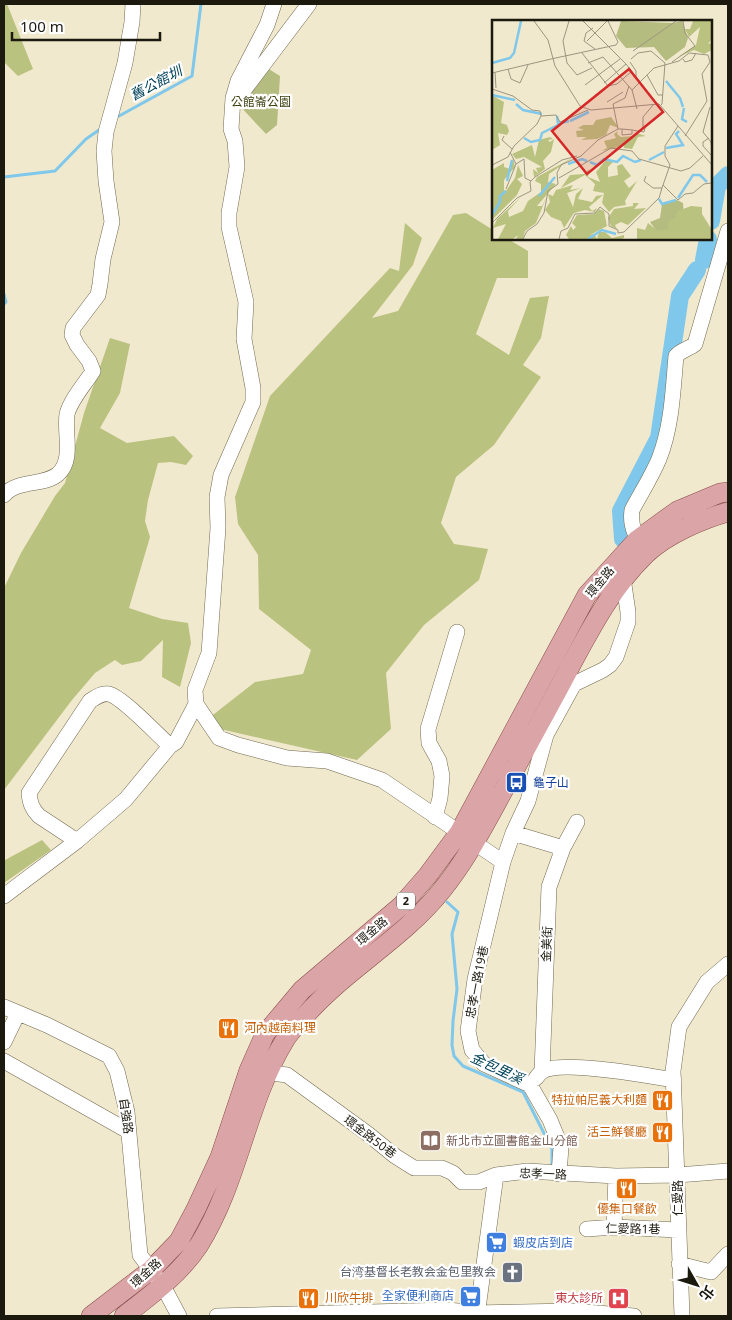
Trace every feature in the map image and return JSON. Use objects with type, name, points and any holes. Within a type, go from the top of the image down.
[{"type":"main road","name":"環金路","points":[[124,1316],[163,1286],[197,1248],[216,1215],[230,1180],[258,1071],[265,1034],[302,990],[401,906],[428,875],[459,832],[587,595],[643,546],[677,511],[720,493],[728,492]]},
{"type":"main road","name":"環金路","points":[[91,1316],[151,1270],[179,1241],[196,1209],[258,1071],[317,1002],[417,917],[442,891],[476,842],[599,614],[643,546],[710,516],[728,512]]},
{"type":"street","points":[[4,495],[7,491],[21,485],[50,478],[58,474],[64,464],[67,450],[67,417],[69,408],[93,371],[90,361],[77,345],[72,335],[73,328],[98,295],[102,260],[112,222],[106,181],[105,141],[125,63],[133,4]]},
{"type":"street","points":[[274,4],[267,25],[238,81],[233,98],[231,128],[235,141],[237,167],[229,213],[229,227],[246,302],[244,339],[254,388],[253,402],[221,475],[217,497],[218,528],[209,653],[195,690],[196,704],[219,738],[287,758],[327,761],[382,780],[503,862]]},
{"type":"street","points":[[233,98],[241,94],[308,4]]},
{"type":"street","points":[[643,546],[631,519],[632,510],[659,460],[667,435],[676,356],[695,344],[728,231]]},
{"type":"street","name":"忠孝一路19巷","points":[[530,1085],[484,1064],[472,1050],[468,1030],[475,979],[503,862],[528,801],[546,735],[574,684],[603,670],[616,657],[628,622],[623,578]]},
{"type":"street","points":[[435,817],[440,798],[442,776],[439,761],[429,743],[428,729],[457,632]]},
{"type":"street","points":[[77,841],[34,812],[30,803],[29,793],[90,701],[100,695],[109,694],[120,700],[170,746]]},
{"type":"street","points":[[4,896],[77,841],[126,799],[170,746],[176,742],[196,704]]},
{"type":"street","name":"金美街","points":[[542,1072],[549,887],[562,848],[577,822]]},
{"type":"street","points":[[513,834],[562,848]]},
{"type":"street","name":"仁愛路","points":[[682,1316],[673,1070],[679,1027],[707,982],[728,964]]},
{"type":"street","name":"自強路","points":[[4,1007],[47,1025],[109,1056],[117,1071],[127,1112],[140,1255],[163,1286],[179,1316]]},
{"type":"street","points":[[4,1042],[18,1013]]},
{"type":"street","points":[[4,1061],[128,1131]]},
{"type":"street","points":[[559,1174],[561,1147],[550,1120],[530,1085],[542,1072],[557,1068],[614,1070],[674,1080]]},
{"type":"street","name":"環金路50巷","points":[[258,1071],[287,1076],[414,1168],[442,1168],[453,1172],[462,1182],[479,1182],[496,1176]]},
{"type":"street","name":"忠孝一路","points":[[496,1176],[527,1172],[616,1176],[678,1175],[728,1171]]},
{"type":"street","points":[[472,1315],[496,1176]]},
{"type":"street","points":[[614,1227],[616,1176]]},
{"type":"street","name":"仁愛路1巷","points":[[588,1229],[614,1227],[678,1230]]},
{"type":"street","points":[[679,1264],[711,1272],[728,1254]]},
{"type":"street","points":[[217,1316],[448,1310],[472,1315],[573,1314],[634,1316]]},
{"type":"green space","points":[[4,4],[7,4],[33,69],[18,76],[4,62]]},
{"type":"green space","name":"公館崙公園","points":[[264,66],[280,76],[277,125],[266,134],[238,104]]},
{"type":"green space","points":[[466,213],[492,229],[492,240],[510,240],[528,251],[528,278],[497,278],[476,334],[509,355],[530,298],[549,296],[541,338],[523,365],[541,377],[494,445],[456,477],[441,523],[454,544],[488,549],[479,580],[424,625],[386,673],[391,729],[357,760],[220,729],[209,718],[255,682],[303,674],[311,650],[259,609],[258,555],[238,524],[235,497],[270,396],[390,268],[399,271],[405,223],[422,238],[413,265],[372,318],[398,311],[453,215]]},
{"type":"green space","points":[[110,338],[130,344],[120,393],[100,428],[127,443],[174,436],[193,456],[186,465],[171,462],[158,463],[148,500],[145,521],[150,537],[129,608],[162,619],[188,623],[191,643],[180,687],[162,677],[163,640],[141,661],[122,665],[115,660],[95,673],[72,700],[4,790],[4,588],[21,553],[55,496],[65,483],[84,413]]},
{"type":"green space","points":[[42,840],[51,850],[4,883],[4,858],[5,860]]},
{"type":"waterway","name":"舊公館圳","points":[[119,116],[192,76],[201,4]]},
{"type":"waterway","name":"舊公館圳","points":[[4,177],[55,171],[86,139],[99,130]]},
{"type":"waterway","points":[[712,215],[717,186],[728,175]]},
{"type":"waterway","points":[[704,260],[708,240]]},
{"type":"waterway","points":[[623,539],[621,511],[659,438],[680,296],[697,270]]},
{"type":"waterway","name":"舊公館圳","points":[[4,294],[6,302],[4,304]]},
{"type":"waterway","name":"金包里溪","points":[[447,902],[458,912],[452,934],[457,989],[453,1021],[452,1045],[454,1056],[463,1066],[523,1092],[552,1149],[552,1166]]},
{"type":"place","name":"龜子山","points":[[517,783]]},
{"type":"place","name":"河內越南料理","points":[[228,1028]]},
{"type":"place","name":"特拉帕尼義大利麵","points":[[663,1100]]},
{"type":"place","name":"活三鮮餐廳","points":[[663,1132]]},
{"type":"place","name":"新北市立圖書館金山分館","points":[[430,1141]]},
{"type":"place","name":"優集口餐飲","points":[[627,1188]]},
{"type":"place","name":"蝦皮店到店","points":[[497,1243]]},
{"type":"place","name":"台湾基督长老教会金包里教会","points":[[512,1272]]},
{"type":"place","name":"全家便利商店","points":[[470,1296]]},
{"type":"place","name":"川欣牛排","points":[[309,1298]]},
{"type":"place","name":"東大診所","points":[[619,1298]]}]
